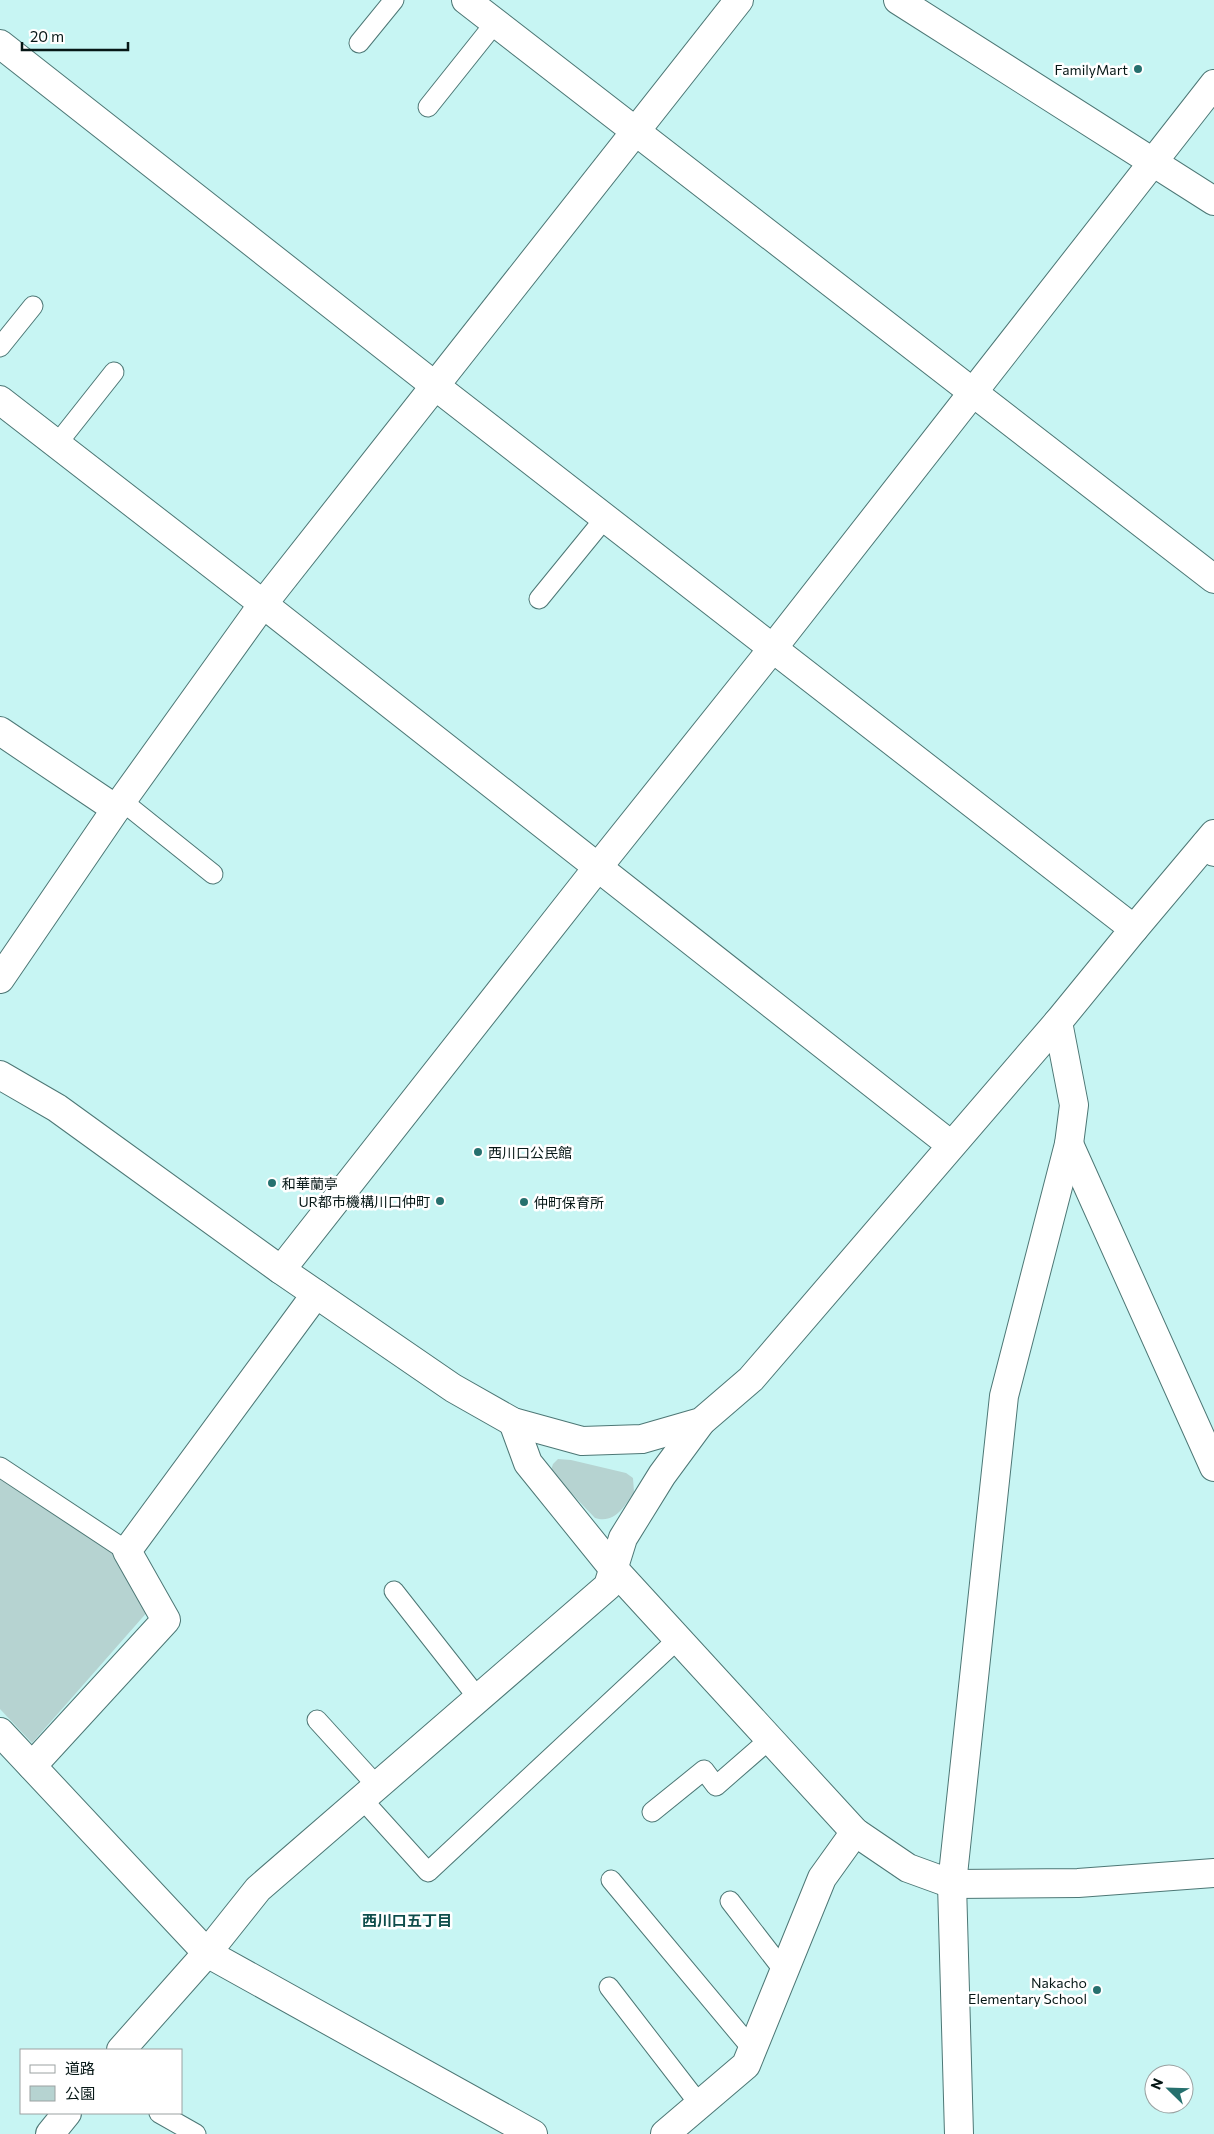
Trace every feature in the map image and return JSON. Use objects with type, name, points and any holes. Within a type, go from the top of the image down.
[{"type":"street","points":[[466,0],[1214,579]]},
{"type":"street","points":[[0,979],[119,805],[264,604],[434,385],[739,0]]},
{"type":"street","points":[[898,0],[1214,201]]},
{"type":"street","points":[[0,44],[434,385],[1134,929]]},
{"type":"street","points":[[282,1270],[598,867],[773,648],[1214,84]]},
{"type":"street","points":[[0,400],[264,604],[951,1144]]},
{"type":"street","points":[[0,731],[119,805]]},
{"type":"street","points":[[122,2049],[207,1952],[258,1889],[608,1586],[612,1567],[623,1538],[662,1475],[701,1422],[751,1378],[1058,1022],[1134,929],[1211,844]]},
{"type":"street","points":[[959,2134],[952,1884],[1004,1396],[1069,1144],[1074,1105],[1058,1022]]},
{"type":"street","points":[[0,1075],[57,1108],[282,1270],[453,1388],[513,1422],[582,1441],[642,1439],[701,1422]]},
{"type":"street","points":[[1069,1144],[1214,1468]]},
{"type":"street","points":[[32,1766],[166,1620],[128,1551],[316,1294]]},
{"type":"street","points":[[513,1422],[528,1463],[612,1567],[855,1832],[908,1868],[952,1884],[1078,1883],[1214,1873]]},
{"type":"street","points":[[0,1732],[207,1952],[532,2134]]},
{"type":"street","points":[[665,2134],[746,2066],[822,1878],[855,1832]]},
{"type":"street","points":[[50,2134],[66,2114]]},
{"type":"lane","points":[[359,43],[394,0]]},
{"type":"lane","points":[[428,107],[495,23]]},
{"type":"lane","points":[[0,347],[33,306]]},
{"type":"lane","points":[[57,444],[114,372]]},
{"type":"lane","points":[[539,599],[605,518]]},
{"type":"lane","points":[[119,805],[213,874]]},
{"type":"lane","points":[[0,1467],[128,1551]]},
{"type":"lane","points":[[394,1591],[478,1698]]},
{"type":"lane","points":[[317,1720],[428,1872],[678,1639]]},
{"type":"lane","points":[[652,1812],[704,1770],[716,1786],[770,1739]]},
{"type":"lane","points":[[611,1880],[753,2050]]},
{"type":"lane","points":[[730,1901],[784,1971]]},
{"type":"lane","points":[[609,1987],[700,2104]]},
{"type":"lane","points":[[161,2114],[196,2134]]},
{"type":"green space","points":[[558,1459],[571,1460],[626,1473],[633,1478],[634,1492],[618,1513],[608,1519],[595,1518],[554,1475],[551,1470],[553,1464]]},
{"type":"green space","points":[[0,1473],[119,1554],[149,1610],[32,1743],[0,1709]]},
{"type":"place","name":"FamilyMart","points":[[1138,69]]},
{"type":"place","name":"西川口公民館","points":[[478,1152]]},
{"type":"place","name":"和華蘭亭","points":[[272,1183]]},
{"type":"place","name":"UR都市機構川口仲町","points":[[440,1201]]},
{"type":"place","name":"仲町保育所","points":[[524,1202]]},
{"type":"place","name":"Nakacho Elementary School","points":[[1097,1990]]},
{"type":"district","name":"西川口五丁目","points":[[407,1920]]}]
